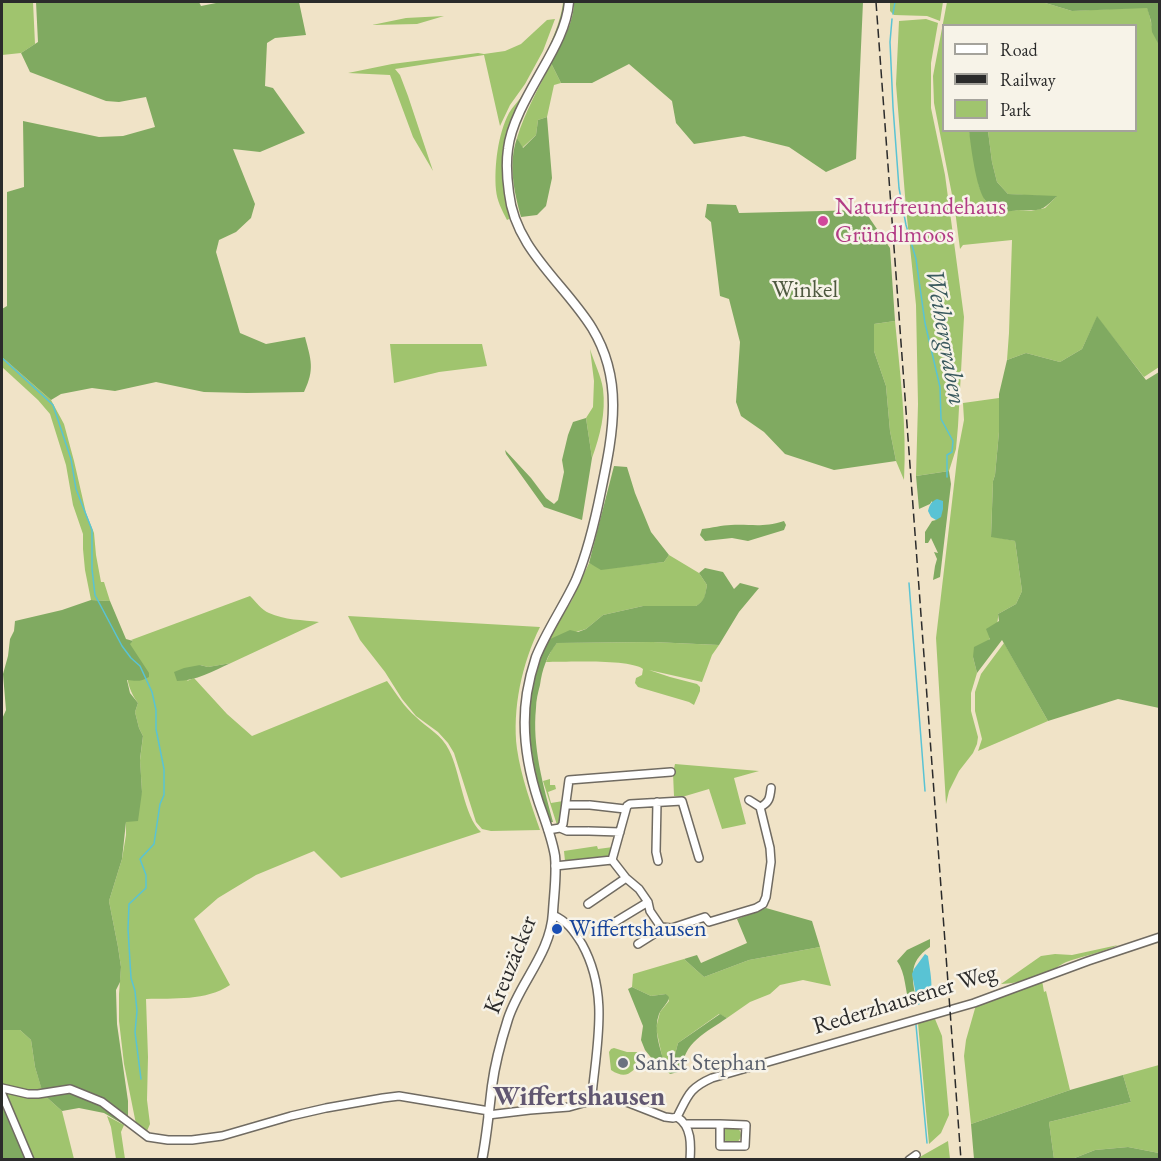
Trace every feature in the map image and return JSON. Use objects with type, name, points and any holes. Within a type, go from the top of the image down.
[{"type":"street","name":"Kreuzäcker","points":[[482,1160],[498,1057],[508,1018],[517,997],[543,952],[552,926],[555,855],[529,768],[524,735],[526,697],[541,646],[575,582],[590,543],[612,430],[614,402],[612,380],[606,358],[593,330],[531,249],[518,225],[509,194],[507,150],[512,130],[563,29],[569,2]]},
{"type":"street","points":[[560,828],[565,818],[569,780],[671,772]]},
{"type":"street","points":[[760,807],[770,799],[771,788]]},
{"type":"street","points":[[612,860],[625,808],[630,804],[682,801],[699,858]]},
{"type":"street","points":[[661,927],[672,928],[705,917],[709,922],[763,904],[771,862],[770,848],[760,807],[749,801]]},
{"type":"street","points":[[657,802],[656,852],[658,861]]},
{"type":"street","points":[[566,805],[625,808]]},
{"type":"street","points":[[548,830],[560,828],[567,831],[620,832]]},
{"type":"street","points":[[612,860],[639,889],[661,927]]},
{"type":"street","points":[[555,866],[612,860]]},
{"type":"street","points":[[588,904],[627,878]]},
{"type":"street","points":[[610,927],[648,902]]},
{"type":"street","points":[[553,915],[566,921],[594,969],[600,1010],[599,1040],[592,1095],[594,1100]]},
{"type":"street","points":[[638,944],[661,927]]},
{"type":"street","name":"Rederzhausener Weg","points":[[677,1117],[692,1089],[712,1078],[974,1003],[1160,937]]},
{"type":"street","points":[[2,1088],[28,1094],[70,1089],[102,1102],[148,1137],[168,1140],[222,1136],[303,1113],[399,1096],[489,1113],[568,1107],[594,1100],[624,1101],[665,1117],[677,1117],[685,1124],[692,1149],[690,1160]]},
{"type":"street","points":[[2,1094],[30,1160]]},
{"type":"street","points":[[685,1124],[720,1124],[746,1125],[746,1146],[720,1146],[720,1124]]},
{"type":"green space","points":[[2,2],[33,2],[35,44],[21,53],[2,55]]},
{"type":"green space","points":[[36,2],[199,2],[201,6],[221,2],[299,2],[306,35],[275,38],[267,43],[265,86],[273,88],[305,133],[260,152],[233,149],[255,204],[251,218],[236,232],[219,240],[216,252],[240,333],[266,344],[305,337],[311,371],[304,392],[204,392],[156,382],[115,391],[92,388],[61,394],[51,400],[2,357],[2,309],[7,306],[7,192],[24,187],[23,121],[99,137],[123,136],[155,127],[146,97],[119,102],[106,101],[30,72],[21,53],[38,42]]},
{"type":"green space","points":[[563,2],[566,2],[561,25],[508,132],[505,192],[511,218],[507,220],[496,190],[496,161],[500,140],[509,113],[529,85],[548,49],[558,24]]},
{"type":"green space","points":[[574,2],[863,2],[856,159],[826,172],[789,147],[744,136],[694,144],[676,123],[672,101],[629,64],[592,83],[561,83],[551,63],[569,26]]},
{"type":"green space","points":[[890,2],[943,2],[940,21],[927,16],[894,15],[890,11]]},
{"type":"green space","points":[[947,2],[1042,2],[1072,11],[1147,7],[1153,31],[1160,45],[1159,367],[1144,377],[1097,317],[1082,349],[1060,362],[1026,353],[1007,360],[1012,240],[963,245],[960,249],[955,210],[934,103],[933,76],[942,28],[942,132],[969,132],[979,186],[985,200],[1007,211],[1031,211],[1045,208],[1056,197],[1008,194],[997,182],[988,132],[1137,132],[1137,24],[943,24]]},
{"type":"green space","points":[[1042,2],[1159,2],[1159,45],[1152,32],[1147,8],[1072,11]]},
{"type":"green space","points":[[444,16],[417,24],[372,25],[406,18]]},
{"type":"green space","points":[[555,19],[543,51],[500,126],[484,55],[395,69],[400,75],[408,96],[433,171],[413,137],[390,75],[348,73],[392,64],[505,51],[521,44],[547,20]]},
{"type":"green space","points":[[926,19],[938,23],[931,63],[931,108],[945,175],[964,317],[956,449],[949,471],[916,476],[918,404],[916,305],[896,84],[899,21]]},
{"type":"green space","points":[[551,63],[561,83],[554,85],[547,117],[538,120],[536,135],[522,148],[517,138],[520,128]]},
{"type":"green space","points":[[547,117],[552,178],[546,206],[537,215],[521,217],[513,178],[514,148],[517,138],[523,148],[536,135],[538,120]]},
{"type":"green space","points":[[969,132],[988,132],[997,182],[1008,194],[1057,196],[1037,210],[1008,211],[998,208],[985,200],[974,167]]},
{"type":"green space","name":"Winkel","points":[[707,204],[736,205],[739,213],[864,210],[890,248],[895,321],[874,324],[874,351],[886,386],[890,431],[896,461],[834,470],[785,454],[764,432],[741,416],[736,402],[740,342],[729,299],[720,296],[711,222],[705,217]]},
{"type":"green space","points":[[1097,316],[1146,380],[1159,372],[1159,708],[1118,699],[1048,721],[1002,640],[977,673],[973,657],[974,647],[990,639],[986,629],[999,621],[998,614],[1016,604],[1022,591],[1015,541],[991,537],[993,481],[999,432],[999,394],[1007,360],[1026,353],[1060,362],[1082,349]]},
{"type":"green space","points":[[895,321],[904,420],[904,480],[896,461],[890,431],[886,386],[874,351],[874,324]]},
{"type":"green space","points":[[390,344],[482,344],[487,366],[439,372],[394,383]]},
{"type":"green space","points":[[590,349],[601,379],[604,398],[602,424],[592,458],[586,418],[593,407],[594,381]]},
{"type":"green space","points":[[2,357],[51,400],[64,424],[86,513],[94,533],[101,582],[104,582],[110,601],[91,600],[85,570],[83,534],[73,505],[66,465],[50,414],[2,367]]},
{"type":"green space","points":[[999,398],[999,432],[993,481],[991,536],[1015,541],[1022,591],[1016,604],[998,614],[994,632],[973,657],[977,673],[971,693],[971,711],[978,737],[977,744],[959,771],[949,791],[946,804],[936,638],[958,451],[964,420],[963,403]]},
{"type":"green space","points":[[586,418],[592,458],[582,520],[544,507],[505,450],[546,498],[554,504],[558,500],[564,472],[562,460],[568,435],[573,422]]},
{"type":"green space","points":[[614,466],[627,467],[651,532],[669,555],[664,562],[601,570],[589,563]]},
{"type":"green space","points":[[949,471],[951,484],[940,577],[933,580],[937,559],[934,552],[938,553],[931,538],[928,543],[925,543],[925,532],[932,521],[936,520],[932,501],[919,509],[916,476]]},
{"type":"green space","points":[[784,521],[786,525],[784,530],[748,541],[732,538],[705,541],[700,535],[702,529],[728,525],[763,525]]},
{"type":"green space","points":[[669,555],[699,573],[707,585],[702,602],[696,606],[643,606],[603,615],[586,629],[548,640],[572,600],[589,563],[602,569],[664,562]]},
{"type":"green space","points":[[705,568],[723,572],[734,589],[740,583],[759,588],[739,612],[719,645],[653,642],[557,643],[550,653],[542,674],[535,722],[539,765],[553,822],[549,822],[534,766],[530,728],[532,690],[537,667],[548,640],[570,630],[578,632],[586,629],[603,615],[643,606],[696,606],[705,595],[707,585],[699,573]]},
{"type":"green space","points":[[250,596],[269,613],[319,622],[231,663],[208,667],[200,665],[187,681],[194,678],[227,714],[252,736],[387,681],[408,709],[446,745],[453,759],[470,816],[481,832],[341,878],[314,851],[256,875],[218,898],[194,919],[230,985],[211,994],[200,996],[146,999],[147,1100],[150,1124],[147,1135],[137,1129],[124,1064],[119,1021],[121,967],[109,901],[122,859],[126,822],[142,792],[140,760],[143,736],[135,712],[138,703],[128,681],[129,644],[133,641],[131,640]]},
{"type":"green space","points":[[91,600],[110,601],[126,639],[133,641],[130,644],[149,673],[149,677],[143,680],[127,680],[130,693],[138,703],[135,712],[143,736],[140,759],[142,792],[138,821],[126,822],[122,859],[109,901],[121,967],[120,982],[116,990],[117,1024],[128,1101],[128,1127],[104,1113],[79,1108],[62,1111],[43,1094],[35,1067],[31,1040],[20,1030],[2,1030],[2,719],[6,710],[3,674],[10,639],[15,621],[62,610]]},
{"type":"green space","points":[[348,616],[540,627],[523,671],[517,702],[516,734],[521,769],[540,830],[491,831],[482,829],[476,822],[454,753],[448,743],[438,732],[416,716],[402,699],[385,672],[360,640]]},
{"type":"green space","points":[[653,642],[719,645],[712,655],[702,682],[649,670],[697,684],[700,691],[694,705],[638,687],[635,683],[636,678],[642,675],[643,669],[636,666],[597,662],[546,662],[557,643]]},
{"type":"green space","points":[[1004,643],[1048,721],[978,751],[982,739],[975,711],[975,692],[981,674]]},
{"type":"green space","points":[[231,663],[184,681],[177,681],[174,672],[200,665],[208,667]]},
{"type":"green space","points":[[675,764],[759,771],[734,778],[746,824],[722,829],[709,789],[682,797],[674,796]]},
{"type":"green space","points":[[550,779],[550,785],[555,785],[556,789],[548,792],[551,803],[563,801],[563,795],[566,796],[561,823],[557,825],[543,781]]},
{"type":"green space","points":[[597,846],[598,849],[613,847],[609,856],[603,858],[565,861],[564,851]]},
{"type":"green space","points":[[766,908],[812,921],[820,947],[749,960],[704,977],[684,959],[697,955],[701,963],[747,943],[737,919]]},
{"type":"green space","points":[[930,939],[930,947],[922,953],[914,966],[913,980],[917,1005],[910,1007],[904,977],[897,961],[907,950]]},
{"type":"green space","points":[[1118,945],[1069,961],[1033,978],[1001,984],[1041,956],[1072,955]]},
{"type":"green space","points":[[820,947],[831,986],[803,980],[780,985],[770,994],[750,1002],[727,1018],[719,1014],[678,1043],[670,1074],[665,1070],[656,1028],[660,1012],[669,1001],[666,994],[651,996],[632,987],[633,974],[684,959],[704,977],[749,960]]},
{"type":"green space","points":[[1042,980],[1070,1090],[971,1124],[964,1056],[976,1005],[1016,992]]},
{"type":"green space","points":[[632,987],[651,996],[666,994],[669,997],[657,1020],[658,1038],[664,1063],[659,1064],[653,1060],[645,1050],[641,1040],[643,1026],[628,989]]},
{"type":"green space","points":[[720,1014],[727,1018],[697,1039],[691,1046],[683,1061],[682,1071],[670,1074],[678,1043]]},
{"type":"green space","points":[[935,1019],[942,1036],[949,1115],[941,1133],[929,1144],[918,1023]]},
{"type":"green space","points":[[2,1030],[20,1030],[31,1040],[35,1067],[42,1090],[35,1092],[2,1085]]},
{"type":"green space","points":[[614,1048],[637,1052],[640,1056],[635,1055],[635,1058],[640,1060],[629,1074],[616,1073],[611,1070],[609,1052]]},
{"type":"green space","points":[[1159,1065],[1159,1153],[1128,1147],[1095,1150],[1072,1159],[1054,1159],[1049,1122],[1131,1102],[1123,1075]]},
{"type":"green space","points":[[1123,1075],[1131,1102],[1049,1122],[1054,1159],[974,1159],[971,1124],[1070,1090]]},
{"type":"green space","points":[[5,1093],[43,1094],[62,1111],[74,1159],[33,1159]]},
{"type":"green space","points":[[2,1099],[27,1159],[2,1159]]},
{"type":"green space","points":[[107,1116],[124,1125],[121,1132],[125,1159],[116,1159]]},
{"type":"green space","points":[[732,1126],[738,1129],[741,1135],[738,1141],[732,1144],[726,1141],[723,1135],[726,1129]]},
{"type":"green space","points":[[948,1141],[950,1159],[918,1158]]},
{"type":"green space","points":[[1128,1147],[1159,1153],[1159,1159],[1072,1159],[1095,1150]]},
{"type":"water","points":[[937,499],[943,501],[943,509],[941,517],[936,520],[928,511],[933,501]]},
{"type":"water","points":[[925,954],[928,956],[931,992],[927,999],[918,1005],[912,974]]},
{"type":"waterway","name":"Weihergraben","points":[[893,14],[895,2]]},
{"type":"waterway","name":"Weihergraben","points":[[892,19],[890,42],[899,188],[906,225],[916,259],[925,323],[940,387],[941,419],[953,441],[952,452],[947,455],[947,477]]},
{"type":"waterway","points":[[2,358],[53,405],[71,459],[76,489],[92,530],[95,595],[122,646],[140,666],[152,692],[156,710],[156,729],[164,769],[164,795],[160,804],[154,844],[140,859],[146,875],[146,888],[129,904],[131,978],[137,1011],[135,1032],[141,1079]]},
{"type":"waterway","points":[[909,583],[925,791]]},
{"type":"waterway","points":[[916,1025],[927,1143]]},
{"type":"railway","points":[[876,2],[961,1160]]},
{"type":"place","name":"Naturfreundehaus Gründlmoos","points":[[823,221]]},
{"type":"place","name":"Wiffertshausen","points":[[557,929]]},
{"type":"place","name":"Sankt Stephan","points":[[623,1063]]},
{"type":"district","name":"Wiffertshausen","points":[[579,1098]]}]
